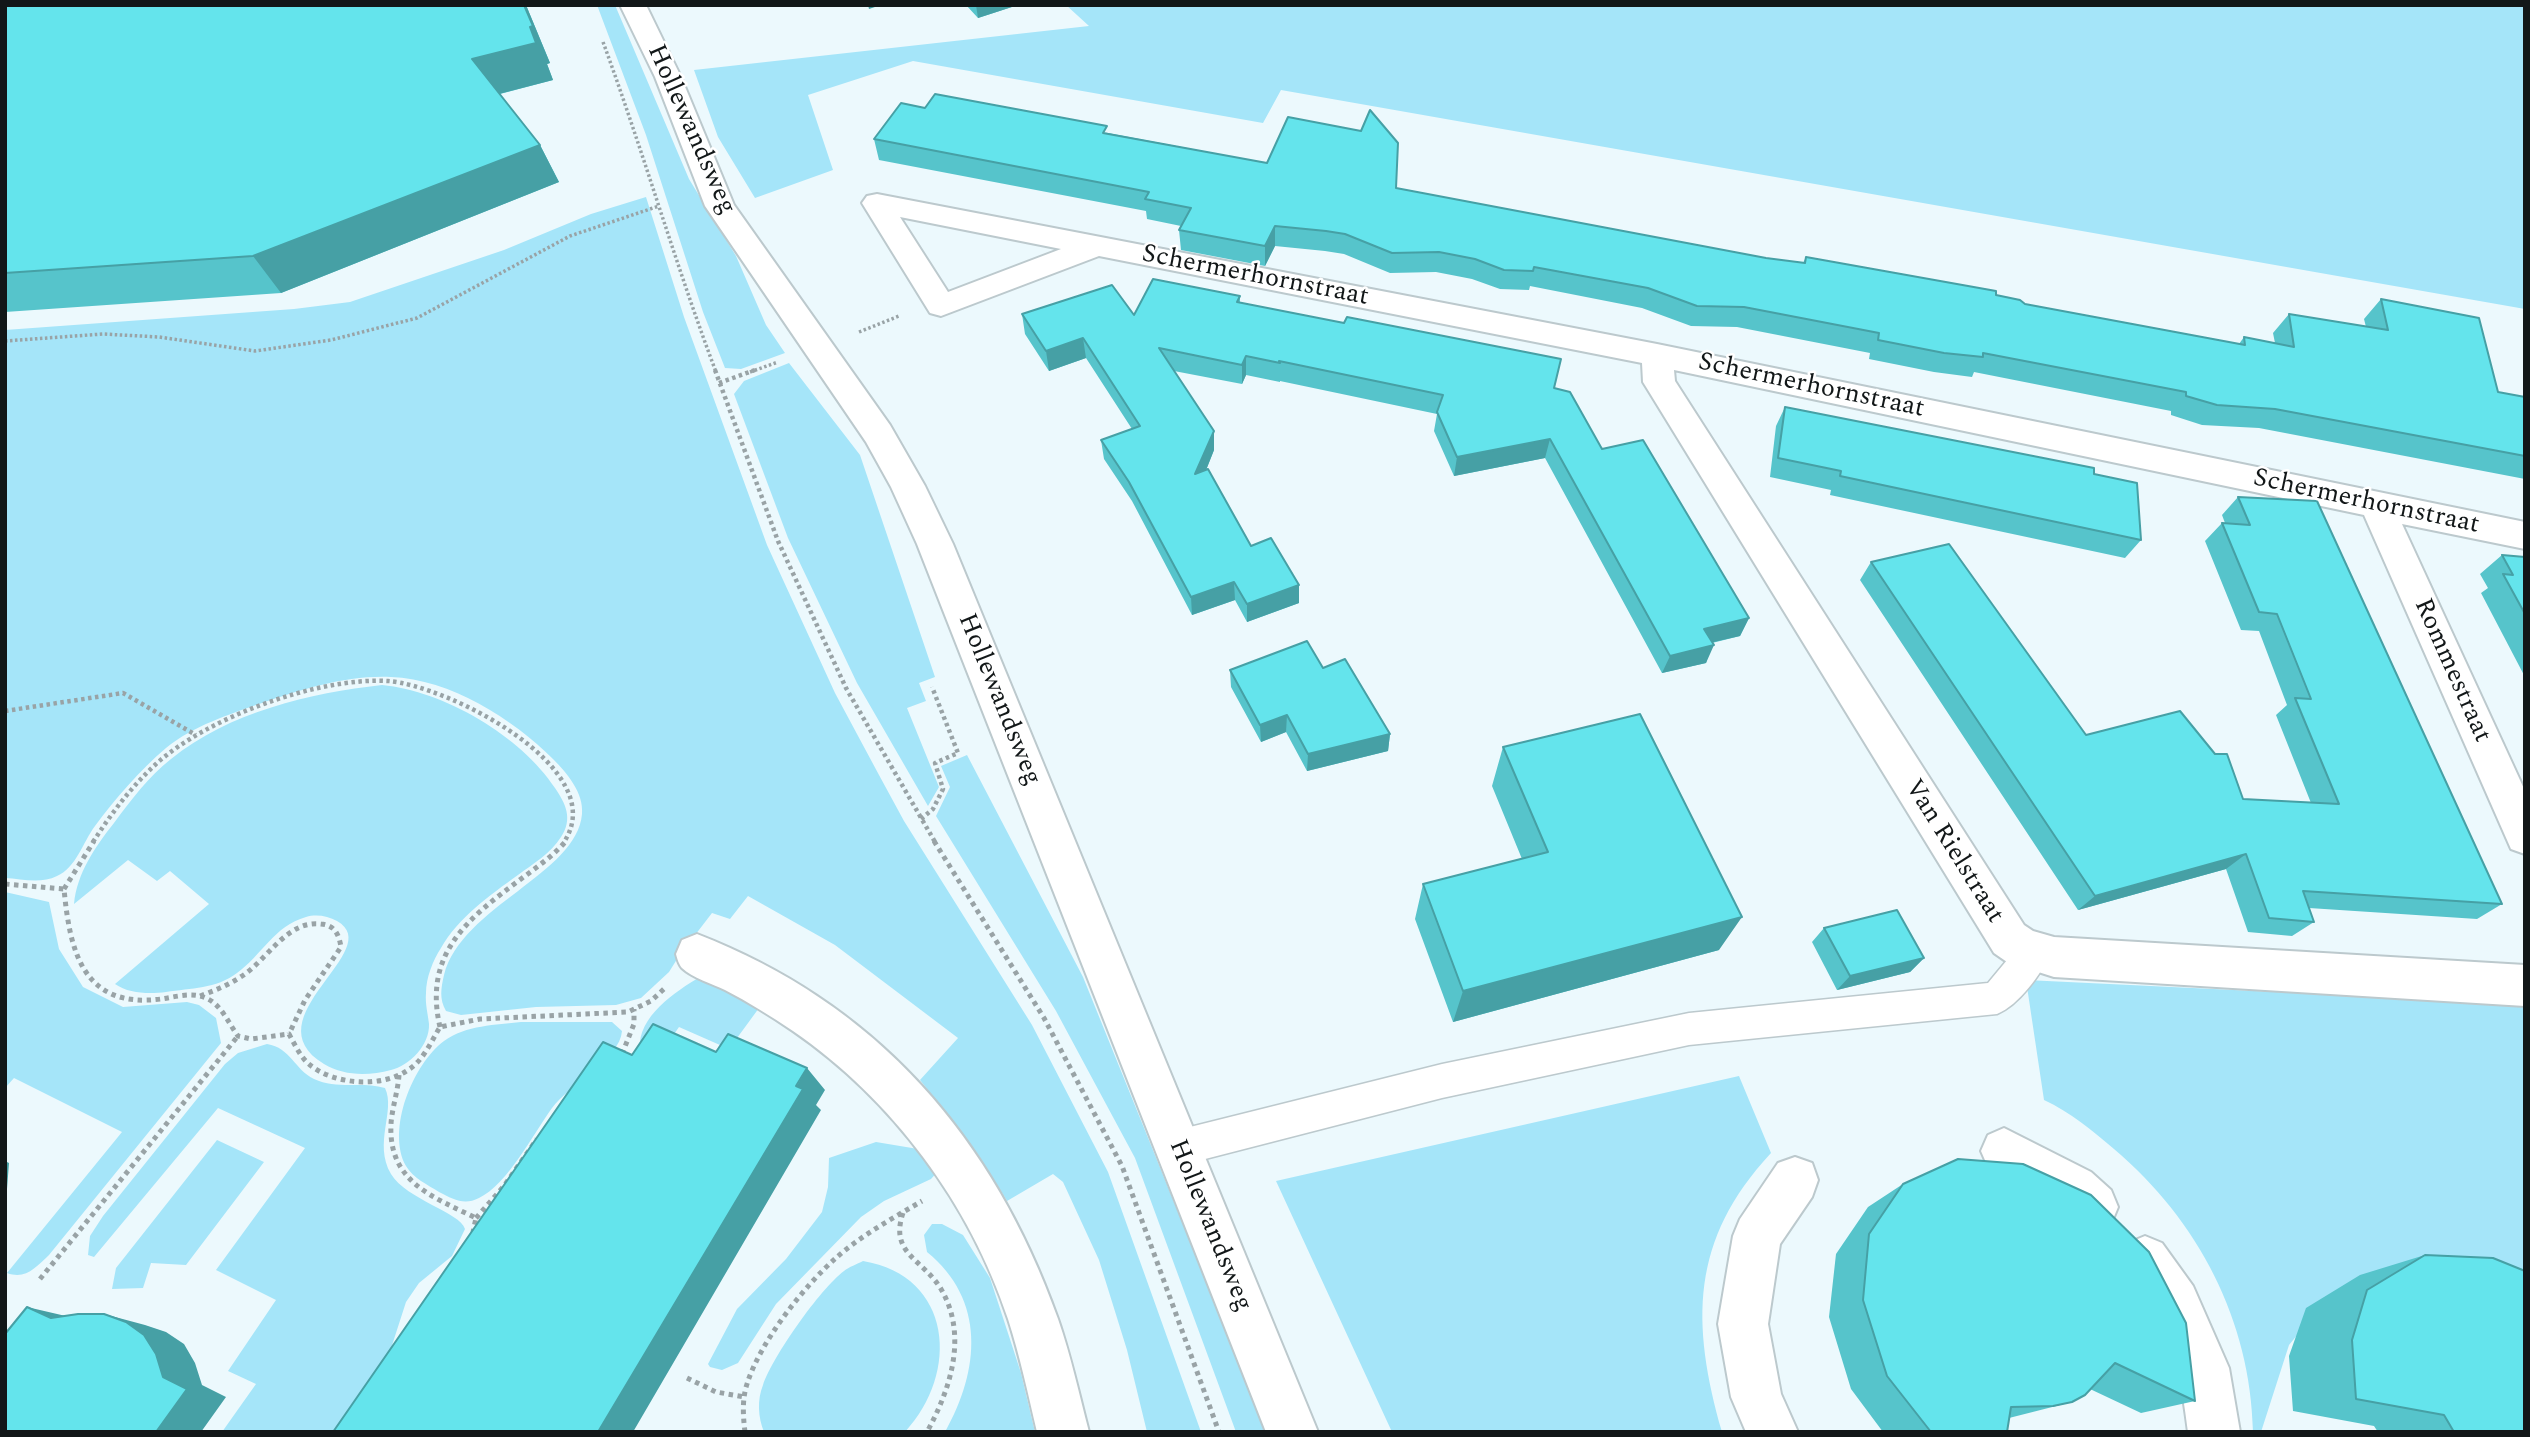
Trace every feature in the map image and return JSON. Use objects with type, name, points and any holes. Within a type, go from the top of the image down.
[{"type":"street","name":"Hollewandsweg","points":[[633,5],[668,77],[720,206],[878,434],[908,486],[935,544],[1292,1432]]},
{"type":"street","name":"Schermerhornstraat","points":[[1097,246],[941,306],[877,203],[1657,355],[2525,536]]},
{"type":"street","name":"Van Rielstraat","points":[[1657,355],[1659,382],[2003,932],[2022,948],[2054,957],[2525,986]]},
{"type":"street","name":"Rommestraat","points":[[2377,506],[2525,836]]},
{"type":"street","points":[[697,954],[753,979],[855,1050],[903,1094],[940,1138],[1003,1244],[1028,1306],[1063,1432]]},
{"type":"street","points":[[2004,1151],[2074,1189],[2128,1238],[2176,1303],[2204,1368],[2214,1432]]},
{"type":"street","points":[[1772,1432],[1756,1397],[1743,1324],[1757,1236],[1795,1180]]},
{"type":"lane","points":[[1178,1148],[1442,1081],[1689,1029],[1997,998],[2034,953]]},
{"type":"path","name":"Hollewandsweg","points":[[598,29],[636,132],[694,314],[778,541],[846,688],[921,819],[1044,1018],[1122,1166],[1219,1432]]},
{"type":"path","points":[[5,341],[103,334],[159,337],[255,351],[331,340],[417,317],[570,236],[659,206]]},
{"type":"path","points":[[289,1034],[305,1000],[341,947],[340,936],[331,926],[320,923],[302,926],[287,935],[247,972],[215,991],[200,996],[132,999],[113,995],[97,987],[80,968],[71,944],[64,889],[106,823],[133,790],[172,751],[196,735],[302,693],[386,681],[416,685],[462,702],[529,743],[553,770],[570,799],[575,817],[573,828],[561,846],[471,920],[450,946],[438,968],[432,992],[440,1027]]},
{"type":"path","points":[[921,819],[933,809],[943,789],[935,763],[958,753],[932,687]]},
{"type":"path","points":[[5,711],[123,693],[196,735]]},
{"type":"path","points":[[5,884],[64,889]]},
{"type":"path","points":[[289,1034],[310,1065],[328,1074],[361,1081],[399,1075],[417,1062],[440,1027],[480,1019],[634,1009],[651,1001],[697,954]]},
{"type":"path","points":[[200,996],[212,1001],[238,1036],[251,1039],[289,1034]]},
{"type":"path","points":[[613,1064],[630,1040],[635,1024],[634,1009]]},
{"type":"path","points":[[40,1279],[238,1036]]},
{"type":"path","points":[[399,1075],[391,1140],[403,1174],[420,1190],[476,1218]]},
{"type":"path","points":[[471,1239],[476,1218],[504,1185],[542,1132]]},
{"type":"path","points":[[745,1432],[742,1408],[748,1382],[760,1357],[790,1313],[835,1260],[873,1229],[904,1212],[898,1222],[899,1237],[909,1258],[934,1280],[949,1307],[956,1338],[954,1372],[944,1403],[927,1432]]},
{"type":"path","points":[[687,1378],[716,1392],[745,1397]]},
{"type":"shaded area","points":[[597,5],[615,5],[689,179],[736,256],[766,325],[785,353],[741,369],[725,368],[703,312],[646,135]]},
{"type":"shaded area","points":[[1066,5],[2525,5],[2525,309],[1281,90],[1263,123],[913,61],[808,95],[833,170],[755,198],[718,137],[694,70],[1089,26]]},
{"type":"shaded area","points":[[646,197],[684,317],[767,545],[835,693],[904,821],[1032,1025],[1108,1172],[1201,1432],[1147,1432],[1127,1350],[1099,1260],[1063,1182],[1053,1174],[1007,1201],[979,1156],[920,1080],[958,1038],[835,945],[748,896],[730,919],[712,913],[669,972],[641,998],[616,1005],[536,1007],[461,1015],[446,1011],[442,984],[455,951],[472,929],[561,855],[575,835],[582,814],[577,791],[553,759],[500,716],[458,693],[413,679],[358,678],[293,693],[212,721],[166,748],[128,785],[64,872],[45,880],[5,878],[5,330],[294,309],[350,302],[504,250],[591,214]]},
{"type":"shaded area","points":[[789,363],[860,455],[935,677],[919,683],[926,701],[907,708],[939,787],[928,806],[857,683],[788,538],[734,394],[744,381]]},
{"type":"shaded area","points":[[382,685],[430,696],[479,719],[502,734],[540,769],[555,788],[567,812],[565,830],[552,848],[475,908],[456,927],[441,948],[430,969],[426,987],[428,1032],[417,1053],[398,1068],[356,1074],[324,1064],[305,1046],[302,1026],[309,1006],[346,949],[348,934],[337,921],[326,917],[306,917],[295,921],[277,934],[237,973],[212,985],[147,993],[127,990],[115,984],[209,904],[170,871],[157,881],[128,860],[74,904],[83,871],[94,851],[148,781],[171,759],[194,743],[244,717],[271,707],[327,693]]},
{"type":"shaded area","points":[[967,755],[1083,977],[1267,1432],[1236,1432],[1135,1158],[1056,1011],[936,816],[950,787],[941,766]]},
{"type":"shaded area","points":[[5,892],[49,902],[59,949],[83,987],[123,1007],[187,1002],[199,1005],[216,1018],[221,1043],[49,1255],[30,1271],[20,1275],[7,1273],[122,1132],[14,1078],[5,1088]]},
{"type":"shaded area","points":[[700,977],[710,979],[759,1008],[729,1049],[679,1027],[659,1056],[640,1049],[641,1037],[651,1016],[670,997]]},
{"type":"shaded area","points":[[2026,980],[2525,1004],[2525,1333],[2332,1293],[2289,1345],[2261,1432],[2253,1432],[2250,1391],[2242,1351],[2230,1312],[2214,1275],[2194,1240],[2144,1177],[2114,1149],[2063,1110],[2044,1100]]},
{"type":"shaded area","points":[[521,1022],[612,1022],[622,1031],[613,1052],[552,1108],[500,1182],[474,1200],[454,1199],[421,1181],[406,1166],[399,1135],[406,1099],[422,1065],[444,1041],[471,1029]]},
{"type":"shaded area","points":[[267,1044],[282,1050],[314,1079],[341,1085],[385,1088],[388,1107],[384,1151],[391,1174],[409,1191],[454,1217],[465,1229],[452,1256],[419,1283],[406,1302],[385,1367],[346,1432],[222,1432],[256,1384],[228,1371],[276,1300],[216,1270],[305,1148],[218,1108],[94,1257],[88,1255],[90,1236],[103,1216],[225,1064],[238,1053]]},
{"type":"shaded area","points":[[1739,1076],[1771,1153],[1744,1185],[1725,1218],[1712,1251],[1704,1284],[1705,1355],[1722,1432],[1392,1432],[1276,1181]]},
{"type":"shaded area","points":[[217,1140],[264,1162],[186,1265],[151,1263],[143,1288],[112,1289],[116,1268]]},
{"type":"shaded area","points":[[876,1142],[918,1149],[939,1170],[931,1179],[884,1201],[861,1217],[776,1304],[738,1363],[722,1370],[710,1367],[708,1364],[737,1309],[786,1259],[822,1212],[828,1187],[829,1158]]},
{"type":"shaded area","points":[[932,1224],[942,1224],[963,1235],[990,1278],[1021,1373],[1035,1432],[945,1432],[965,1384],[971,1337],[968,1314],[960,1292],[946,1271],[927,1252],[924,1235]]},
{"type":"shaded area","points":[[863,1261],[893,1270],[915,1286],[930,1306],[938,1330],[940,1356],[934,1382],[923,1408],[905,1432],[764,1432],[759,1403],[763,1385],[776,1357],[823,1292],[844,1271]]},
{"type":"building","points":[[5,5],[524,5],[533,26],[530,27],[536,43],[472,59],[540,145],[253,256],[5,273]]},
{"type":"building","points":[[935,94],[1107,126],[1103,133],[1267,163],[1288,117],[1361,131],[1370,110],[1398,143],[1396,188],[1766,258],[1805,263],[1806,257],[1996,291],[1996,295],[2020,300],[2025,304],[2245,345],[2244,337],[2294,347],[2289,314],[2388,330],[2381,299],[2479,318],[2498,392],[2525,397],[2525,456],[2275,409],[2217,405],[2186,396],[2186,392],[1983,353],[1983,357],[1944,353],[1878,340],[1879,333],[1744,307],[1697,306],[1648,288],[1534,267],[1533,271],[1504,270],[1475,259],[1439,252],[1392,253],[1345,234],[1275,226],[1265,246],[1179,230],[1191,208],[1145,199],[1149,192],[874,139],[901,103],[925,108]]},
{"type":"building","points":[[1153,279],[1240,296],[1237,302],[1344,323],[1347,317],[1561,359],[1554,388],[1570,392],[1602,449],[1643,440],[1749,618],[1704,629],[1714,645],[1670,656],[1550,439],[1457,457],[1437,412],[1443,395],[1279,361],[1280,363],[1246,356],[1242,365],[1159,348],[1214,431],[1195,474],[1208,469],[1251,546],[1271,538],[1299,585],[1247,604],[1234,582],[1191,597],[1129,482],[1101,440],[1140,426],[1083,338],[1046,351],[1022,314],[1112,285],[1134,315]]},
{"type":"building","points":[[1785,407],[2094,468],[2094,474],[2137,483],[2141,540],[1840,476],[1841,471],[1778,458]]},
{"type":"building","points":[[2238,497],[2317,501],[2502,904],[2303,891],[2314,922],[2269,918],[2246,854],[2095,896],[1871,562],[1949,544],[2086,735],[2180,711],[2215,754],[2227,754],[2243,799],[2339,804],[2295,698],[2311,699],[2277,614],[2259,612],[2222,523],[2250,525]]},
{"type":"building","points":[[2502,555],[2525,557],[2525,614],[2503,574],[2513,575]]},
{"type":"building","points":[[1307,641],[1323,668],[1345,659],[1390,734],[1308,754],[1287,715],[1260,725],[1230,670]]},
{"type":"building","points":[[1640,714],[1742,917],[1463,991],[1423,884],[1548,852],[1503,747]]},
{"type":"building","points":[[1897,910],[1924,958],[1850,976],[1824,928]]},
{"type":"building","points":[[653,1024],[716,1052],[728,1034],[807,1068],[796,1086],[803,1089],[598,1432],[333,1432],[603,1042],[632,1055]]},
{"type":"building","points":[[1958,1159],[2023,1164],[2091,1195],[2149,1252],[2186,1323],[2195,1401],[2115,1363],[2085,1395],[2072,1402],[2053,1406],[2011,1407],[2007,1432],[1931,1432],[1887,1376],[1863,1300],[1869,1234],[1903,1184]]},
{"type":"building","points":[[2425,1255],[2493,1258],[2525,1271],[2525,1432],[2454,1432],[2444,1415],[2356,1399],[2352,1340],[2367,1290]]},
{"type":"building","points":[[27,1307],[51,1318],[104,1314],[126,1322],[144,1335],[156,1354],[163,1377],[187,1389],[156,1432],[5,1432],[5,1334]]}]
